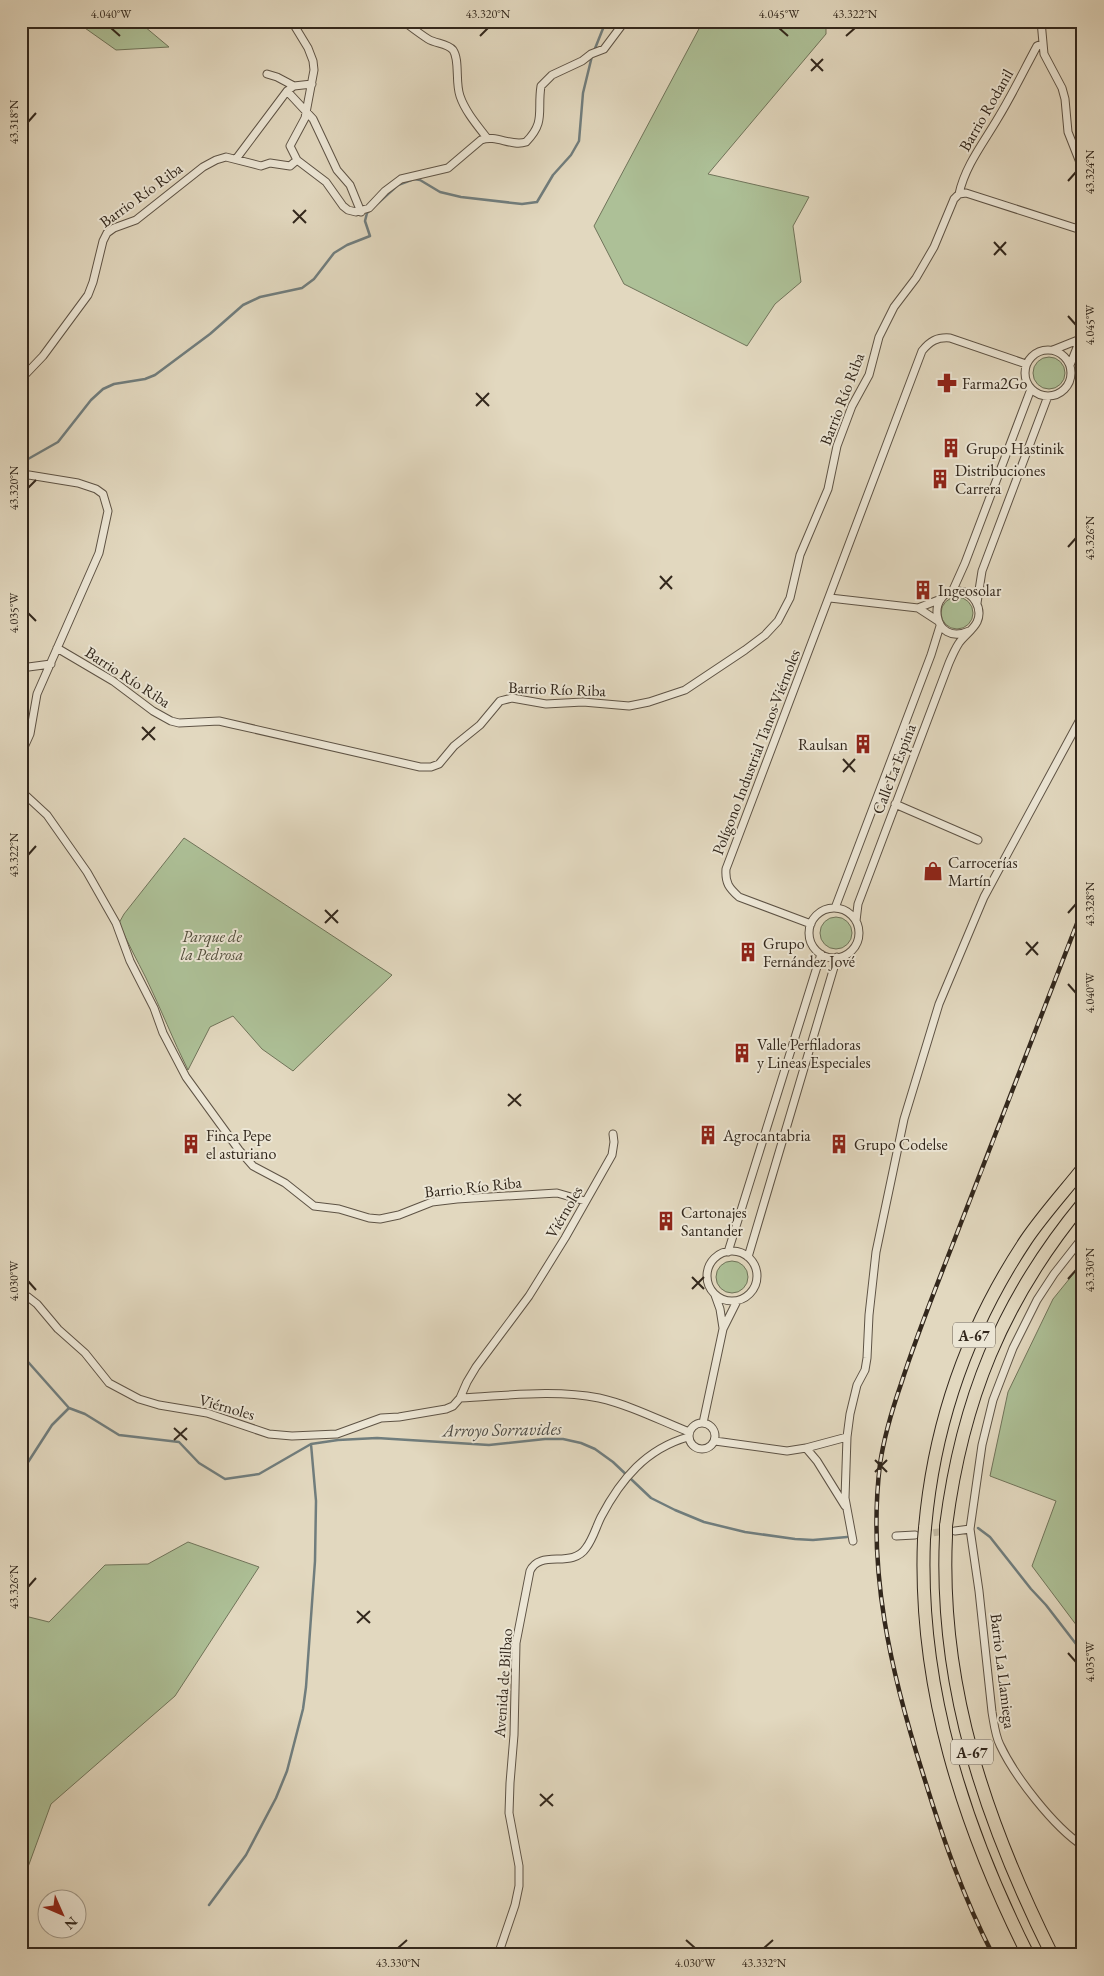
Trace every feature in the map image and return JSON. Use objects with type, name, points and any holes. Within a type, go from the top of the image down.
[{"type":"highway","points":[[1028,1239],[1034,1223],[1083,1160]]},
{"type":"highway","name":"A-67","points":[[1028,1955],[996,1887],[974,1831],[945,1740],[927,1642],[921,1534],[935,1452],[951,1392],[975,1332],[989,1302],[1028,1239],[1083,1168]]},
{"type":"highway","name":"A-67","points":[[1052,1955],[1017,1879],[982,1788],[959,1700],[951,1659],[946,1616],[949,1531],[954,1470],[964,1430],[991,1350],[1009,1312],[1030,1275],[1083,1203]]},
{"type":"highway","points":[[1017,1879],[1057,1955]]},
{"type":"street","points":[[295,21],[296,31],[308,48],[313,61],[312,84],[305,118],[290,146],[297,160],[326,182],[348,210],[360,212],[369,208],[385,191],[401,179],[448,168],[481,140],[487,138],[515,143],[526,142],[533,135],[540,122],[541,86],[552,75],[604,49],[625,21]]},
{"type":"street","points":[[403,21],[430,40],[452,49],[456,55],[456,82],[460,96],[487,138]]},
{"type":"street","points":[[1041,21],[1044,54],[1062,88],[1068,132],[1083,170]]},
{"type":"street","name":"Barrio Rodanil","points":[[894,307],[926,261],[977,153],[1036,46],[1042,44]]},
{"type":"street","points":[[267,74],[294,86]]},
{"type":"street","points":[[236,159],[286,91],[294,86],[312,84]]},
{"type":"street","points":[[286,91],[318,126],[337,170],[350,185],[360,212]]},
{"type":"street","name":"Barrio Río Riba","points":[[21,379],[43,356],[88,294],[107,233],[114,228],[136,220],[203,167],[216,160],[226,157],[261,166],[270,163],[290,166],[297,160]]},
{"type":"street","points":[[959,194],[966,193],[1075,228],[1083,226]]},
{"type":"street","name":"Barrio Río Riba","points":[[57,648],[114,681],[171,721],[180,723],[219,721],[420,767],[432,767],[439,764],[454,746],[480,725],[500,701],[512,698],[546,704],[583,702],[629,706],[672,696],[685,690],[745,650],[778,621],[790,598],[800,555],[828,489],[837,446],[852,406],[869,375],[879,337],[894,307]]},
{"type":"street","name":"Polígono Industrial Tanos-Viérnoles","points":[[811,924],[739,897],[726,881],[726,869],[922,351],[929,343],[939,337],[950,338],[1026,364]]},
{"type":"street","points":[[1054,350],[1066,358],[1072,373],[1066,388],[1055,395],[1042,396],[1031,389],[1025,378],[1026,364],[1029,358],[1040,351],[1054,350],[1081,339]]},
{"type":"street","points":[[1070,365],[1081,339]]},
{"type":"street","points":[[952,592],[965,563],[1031,389]]},
{"type":"street","name":"Calle La Espina","points":[[837,957],[849,952],[857,942],[859,935],[856,921],[858,904],[949,663],[958,644],[974,627],[979,616],[976,603],[982,571],[1048,396]]},
{"type":"street","points":[[21,477],[29,475],[90,486],[103,494],[108,511],[100,553],[38,694],[30,734],[21,754]]},
{"type":"street","points":[[918,608],[957,591],[968,594],[976,603]]},
{"type":"street","points":[[830,598],[918,608],[939,623],[945,631],[958,634],[969,631]]},
{"type":"street","name":"Calle La Espina","points":[[835,908],[931,655],[939,623],[936,610],[942,598]]},
{"type":"street","points":[[21,668],[51,664]]},
{"type":"street","points":[[853,1541],[846,1509],[847,1437],[850,1414],[858,1385],[865,1370],[876,1252],[898,1138],[939,1004],[987,890],[1083,714]]},
{"type":"street","name":"Barrio Río Riba","points":[[21,791],[48,815],[87,872],[116,923],[130,961],[154,1008],[163,1033],[186,1077],[239,1150],[253,1166],[285,1183],[314,1206],[339,1209],[369,1218],[380,1219],[399,1215],[432,1202],[457,1199],[557,1193],[585,1201]]},
{"type":"street","points":[[896,804],[978,840]]},
{"type":"street","points":[[748,1257],[837,957],[828,957],[821,954],[810,940],[811,924],[820,912],[835,908],[847,911],[856,921]]},
{"type":"street","points":[[728,1252],[821,954]]},
{"type":"street","name":"Viérnoles","points":[[21,1294],[37,1304],[58,1329],[85,1354],[109,1382],[139,1399],[159,1405],[207,1413],[269,1434],[292,1436],[337,1434],[381,1418],[446,1409],[453,1406],[460,1398],[466,1382],[529,1296],[565,1238],[612,1155],[613,1134]]},
{"type":"street","name":"Barrio La Llamiega","points":[[1083,1237],[1054,1274],[1037,1300],[1013,1348],[993,1400],[982,1445],[970,1529],[992,1712],[1000,1745],[1025,1783],[1054,1820],[1072,1839],[1083,1846]]},
{"type":"street","points":[[715,1294],[729,1301],[737,1300],[751,1293],[757,1278],[756,1270],[748,1257],[735,1252],[728,1252],[714,1259],[708,1273],[710,1288],[715,1294],[720,1309],[723,1329]]},
{"type":"street","points":[[703,1423],[723,1329],[737,1300]]},
{"type":"street","name":"Viérnoles","points":[[460,1398],[565,1394],[598,1398],[627,1407],[689,1435]]},
{"type":"street","points":[[703,1423],[713,1429],[715,1441],[709,1448],[700,1450],[692,1446],[689,1435],[694,1425],[703,1423]]},
{"type":"street","name":"Avenida de Bilbao","points":[[498,1955],[515,1905],[519,1886],[519,1866],[509,1813],[510,1783],[514,1735],[516,1642],[530,1571],[532,1566],[539,1561],[566,1559],[581,1554],[586,1549],[603,1513],[631,1471],[651,1454],[689,1435]]},
{"type":"street","points":[[715,1441],[787,1451],[847,1437]]},
{"type":"street","points":[[806,1448],[817,1461],[846,1509]]},
{"type":"street","points":[[949,1531],[970,1529]]},
{"type":"street","points":[[896,1536],[921,1534]]},
{"type":"green space","points":[[75,21],[138,21],[169,47],[116,50]]},
{"type":"green space","points":[[695,21],[826,21],[826,34],[708,174],[809,197],[793,226],[801,282],[775,304],[747,346],[624,284],[594,226],[701,25]]},
{"type":"green space","points":[[1049,357],[1055,358],[1060,362],[1064,367],[1064,379],[1060,384],[1055,388],[1049,389],[1043,388],[1038,384],[1034,379],[1033,373],[1034,367],[1038,362],[1043,358]]},
{"type":"green space","points":[[957,597],[963,598],[968,602],[972,607],[972,619],[968,624],[963,628],[957,629],[951,628],[946,624],[942,619],[941,613],[942,607],[946,602],[951,598]]},
{"type":"green space","name":"Parque de la Pedrosa","points":[[184,838],[392,975],[293,1071],[262,1049],[233,1016],[210,1027],[188,1070],[125,937],[119,923],[124,914]]},
{"type":"green space","points":[[836,917],[842,918],[847,922],[851,927],[851,939],[847,944],[842,948],[836,949],[830,948],[825,944],[821,939],[820,933],[821,927],[825,922],[830,918]]},
{"type":"green space","points":[[732,1261],[738,1262],[743,1266],[747,1271],[747,1283],[743,1288],[738,1292],[732,1293],[726,1292],[721,1288],[717,1283],[716,1277],[717,1271],[721,1266],[726,1262]]},
{"type":"green space","points":[[1083,1262],[1083,1634],[1032,1566],[1056,1501],[990,1476],[1008,1392],[1053,1299]]},
{"type":"green space","points":[[188,1542],[259,1567],[175,1696],[51,1804],[24,1878],[21,1876],[21,1615],[49,1622],[105,1565],[148,1564]]},
{"type":"waterway","points":[[594,51],[606,21]]},
{"type":"waterway","points":[[21,463],[58,442],[91,400],[103,389],[114,384],[145,379],[155,375],[210,334],[243,305],[260,297],[302,288],[314,279],[334,253],[347,245],[370,236],[365,221],[367,213],[398,185],[414,179],[420,180],[440,192],[461,197],[522,204],[537,202],[553,175],[571,155],[579,141],[583,93],[592,56]]},
{"type":"waterway","name":"Arroyo Sorravides","points":[[21,1354],[69,1408],[85,1414],[119,1435],[179,1442],[199,1463],[225,1479],[259,1474],[311,1444],[338,1440],[377,1438],[489,1445],[563,1439],[581,1443],[595,1449],[613,1462],[651,1498],[704,1522],[745,1532],[795,1539],[813,1540],[847,1537]]},
{"type":"waterway","points":[[21,1473],[52,1425],[69,1408]]},
{"type":"waterway","points":[[209,1905],[246,1855],[276,1798],[287,1771],[303,1709],[315,1561],[316,1501],[311,1444]]},
{"type":"waterway","name":"Arroyo Sorravides","points":[[978,1528],[990,1537],[1083,1653]]},
{"type":"tunnel","points":[[923,1534],[947,1531]]},
{"type":"railway","points":[[993,1955],[963,1889],[930,1797],[911,1736],[892,1660],[879,1582],[877,1504],[880,1464],[891,1414],[914,1345],[1083,908]]},
{"type":"place","name":"Farma2Go","points":[[947,383]]},
{"type":"place","name":"Grupo Hastinik","points":[[951,448]]},
{"type":"place","name":"Distribuciones Carrera","points":[[940,479]]},
{"type":"place","name":"Ingeosolar","points":[[923,590]]},
{"type":"place","name":"Raulsan","points":[[863,744]]},
{"type":"place","name":"Carrocerías Martín","points":[[933,871]]},
{"type":"place","name":"Grupo Fernández Jové","points":[[748,952]]},
{"type":"place","name":"Valle Perfiladoras y Lineas Especiales","points":[[742,1053]]},
{"type":"place","name":"Agrocantabria","points":[[708,1135]]},
{"type":"place","name":"Finca Pepe el asturiano","points":[[191,1144]]},
{"type":"place","name":"Grupo Codelse","points":[[839,1144]]},
{"type":"place","name":"Cartonajes Santander","points":[[666,1221]]}]
